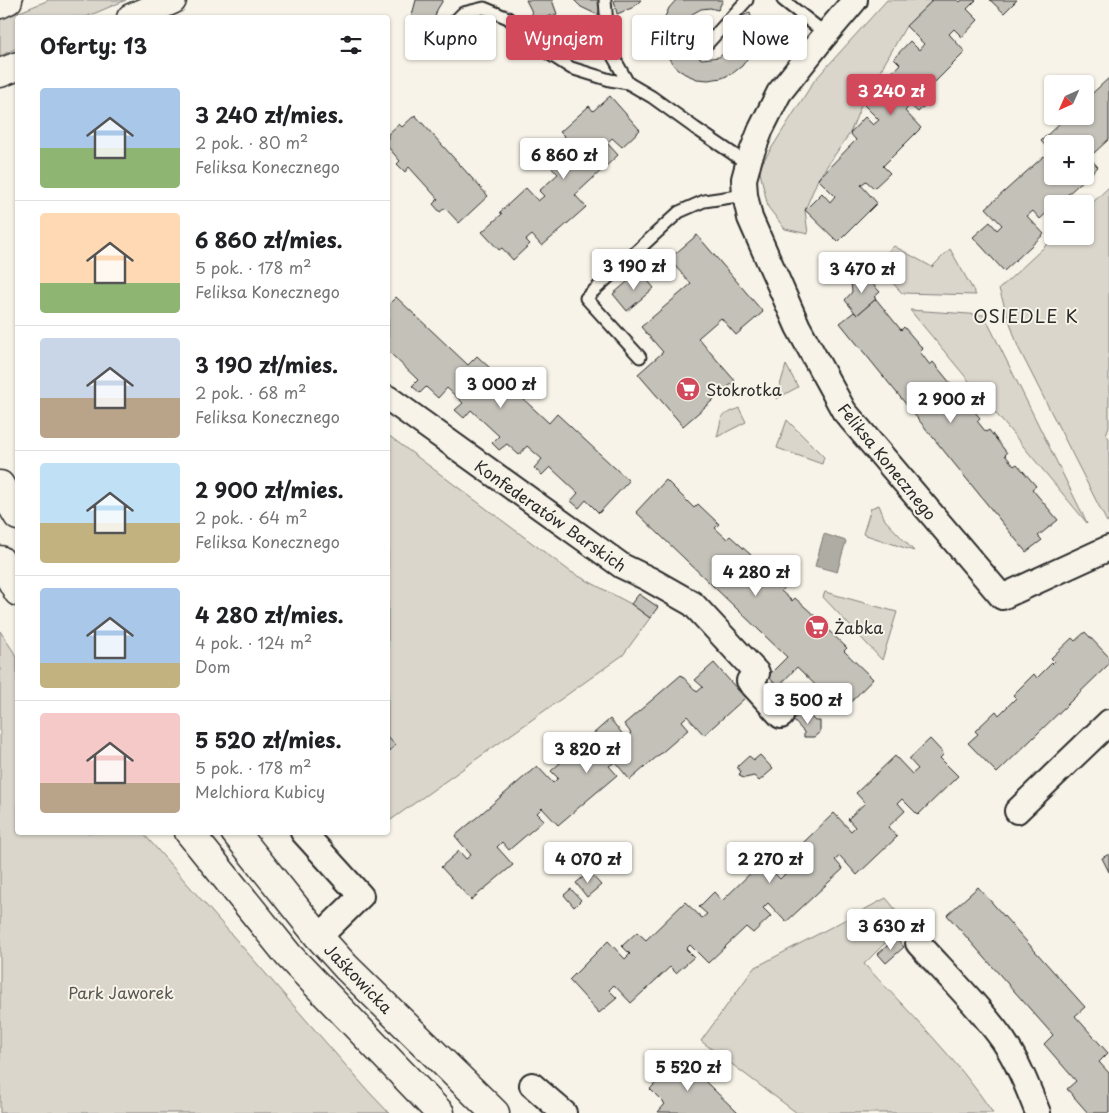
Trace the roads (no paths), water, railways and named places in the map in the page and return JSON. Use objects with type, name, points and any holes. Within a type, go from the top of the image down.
[{"type":"street","points":[[0,4],[8,0]]},
{"type":"street","points":[[138,15],[172,0]]},
{"type":"street","name":"Feliksa Konecznego","points":[[855,0],[780,93],[761,129],[744,178],[745,195],[750,218],[795,320],[844,411],[1002,597],[1109,548]]},
{"type":"street","points":[[0,73],[15,67]]},
{"type":"street","name":"Konfederatów Barskich","points":[[390,399],[622,566],[693,604],[757,672],[749,681],[782,716]]},
{"type":"street","points":[[0,485],[15,511]]},
{"type":"street","points":[[0,560],[15,587]]},
{"type":"street","points":[[1017,811],[1109,722]]},
{"type":"street","points":[[191,835],[294,962],[440,1113]]},
{"type":"street","name":"Jaśkowicka","points":[[237,835],[319,937],[353,974],[494,1113]]},
{"type":"street","points":[[294,962],[361,896],[306,835]]},
{"type":"street","points":[[918,943],[1004,1041],[1023,1076],[1038,1113]]},
{"type":"street","points":[[532,1085],[564,1113]]},
{"type":"lane","points":[[605,0],[609,49],[628,83]]},
{"type":"lane","points":[[713,37],[747,0]]},
{"type":"lane","points":[[784,0],[826,34]]},
{"type":"lane","points":[[461,15],[484,8],[508,18],[540,48],[571,68],[610,80],[628,83],[652,97],[748,164]]},
{"type":"lane","points":[[640,357],[586,298],[679,212],[704,201],[745,195]]},
{"type":"place","name":"Stokrotka","points":[[688,389]]},
{"type":"place","name":"Żabka","points":[[817,627]]},
{"type":"district","name":"OSIEDLE K","points":[[1026,315]]},
{"type":"park label","name":"Park Jaworek","points":[[121,992]]}]
